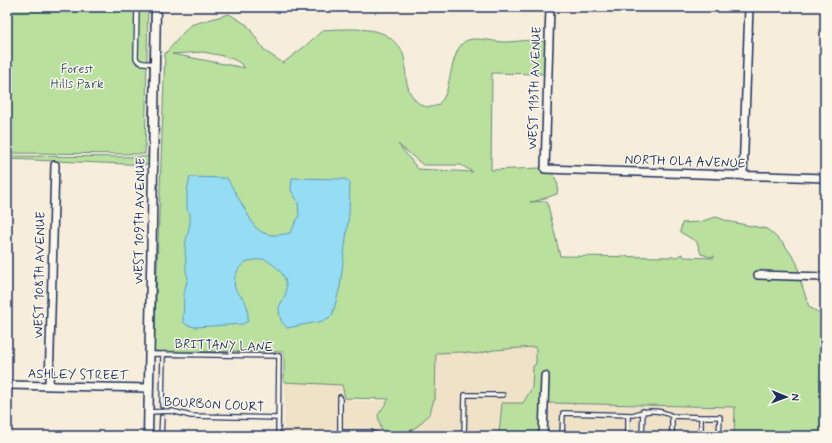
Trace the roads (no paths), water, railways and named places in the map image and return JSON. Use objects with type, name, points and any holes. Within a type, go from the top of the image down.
[{"type":"street","name":"WEST 109TH AVENUE","points":[[148,436],[156,7]]},
{"type":"street","name":"WEST 113TH AVENUE","points":[[545,170],[550,7]]},
{"type":"street","points":[[743,176],[749,7]]},
{"type":"street","name":"WEST 108TH AVENUE","points":[[49,386],[55,165]]},
{"type":"street","name":"NORTH OLA AVENUE","points":[[545,170],[825,178]]},
{"type":"street","points":[[758,275],[825,277]]},
{"type":"street","points":[[543,436],[545,376]]},
{"type":"street","name":"ASHLEY STREET","points":[[7,385],[149,388]]},
{"type":"lane","points":[[137,7],[136,58],[139,62],[143,63],[155,62]]},
{"type":"lane","name":"BRITTANY LANE","points":[[150,354],[279,356],[278,436]]},
{"type":"lane","name":"BRITTANY LANE","points":[[162,354],[162,406]]},
{"type":"lane","points":[[464,436],[464,395],[503,395]]},
{"type":"lane","points":[[340,397],[340,434],[371,432],[378,436]]},
{"type":"lane","points":[[642,436],[643,411]]},
{"type":"lane","points":[[562,436],[563,413],[633,415],[643,411],[664,411],[672,416],[720,417],[719,436]]},
{"type":"lane","name":"BOURBON COURT","points":[[149,412],[178,412],[191,416],[278,418]]},
{"type":"lane","points":[[628,415],[628,436]]},
{"type":"lane","points":[[672,416],[672,436]]},
{"type":"lane","points":[[161,436],[162,417]]},
{"type":"lane","points":[[701,417],[701,436]]},
{"type":"water","points":[[190,177],[227,178],[255,227],[263,233],[271,235],[290,233],[299,216],[298,202],[291,190],[292,178],[345,179],[350,182],[349,214],[340,287],[332,316],[323,321],[287,328],[281,321],[279,310],[285,296],[285,278],[279,269],[264,259],[244,263],[236,273],[234,282],[236,290],[247,305],[248,321],[243,324],[195,327],[187,325],[183,322],[184,293],[188,277],[186,272],[185,246],[190,223],[190,213],[187,210],[187,191]]},
{"type":"park label","name":"Forest Hills Park","points":[[77,76]]}]
